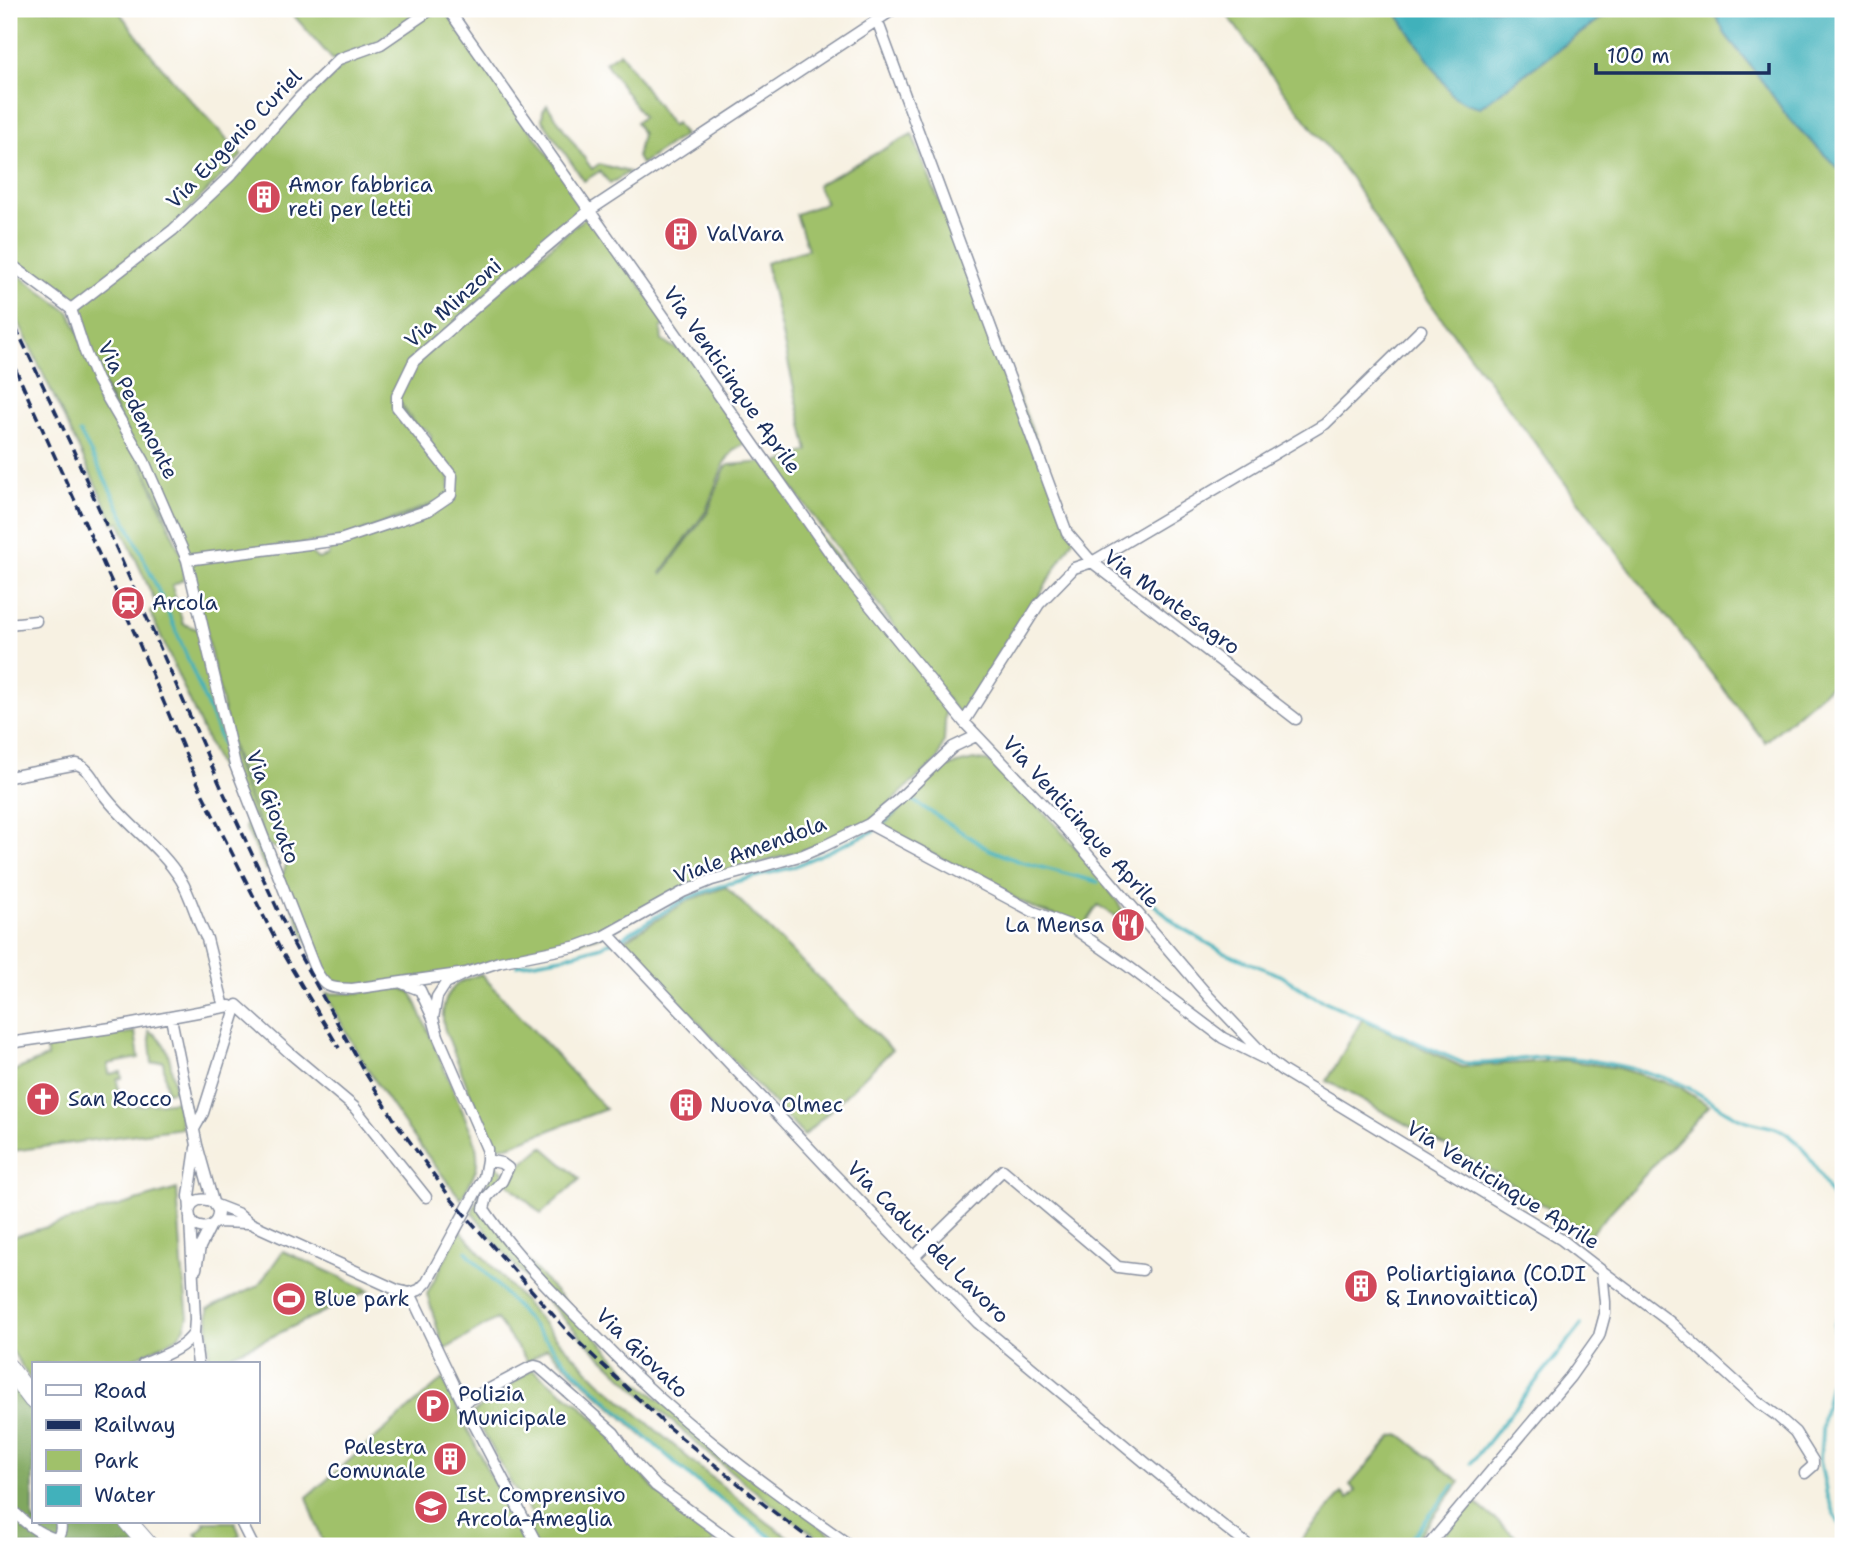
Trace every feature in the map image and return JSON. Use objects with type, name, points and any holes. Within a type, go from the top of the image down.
[{"type":"main road","points":[[9,1368],[32,1399]]},
{"type":"main road","points":[[130,1524],[149,1546]]},
{"type":"street","name":"Via Eugenio Curiel","points":[[71,309],[173,230],[230,175],[299,98],[339,59],[381,44],[432,9]]},
{"type":"street","name":"Via Venticinque Aprile","points":[[448,9],[846,576],[976,736],[1065,828],[1209,997],[1271,1062],[1562,1240],[1602,1271],[1605,1314],[1599,1336],[1570,1377],[1427,1546]]},
{"type":"street","points":[[590,210],[894,9]]},
{"type":"street","points":[[877,20],[1067,534],[1092,562],[1325,424],[1421,330]]},
{"type":"street","name":"Via Minzoni","points":[[187,560],[340,540],[429,510],[451,495],[452,476],[397,407],[397,396],[405,378],[414,361],[590,210]]},
{"type":"street","points":[[9,262],[71,309]]},
{"type":"street","name":"Via Pedemonte","points":[[71,309],[97,380],[144,461],[187,560]]},
{"type":"street","name":"Via Giovato","points":[[187,560],[234,765],[321,981],[333,989],[352,989],[466,973]]},
{"type":"street","name":"Via Montesagro","points":[[964,722],[1039,604],[1074,568],[1092,562],[1296,719]]},
{"type":"street","points":[[9,624],[36,621]]},
{"type":"street","name":"Viale Amendola","points":[[433,1018],[437,997],[446,983],[466,973],[499,961],[578,946],[610,935],[682,892],[712,880],[803,855],[871,825],[953,747],[976,736]]},
{"type":"street","points":[[9,777],[68,765],[82,766],[107,798],[167,860],[182,881],[207,939],[224,1007]]},
{"type":"street","points":[[871,825],[1034,912],[1069,925],[1223,1038],[1271,1062]]},
{"type":"street","name":"Via Caduti del Lavoro","points":[[610,935],[978,1323],[1249,1546]]},
{"type":"street","points":[[190,1214],[199,1199],[209,1200],[239,1214],[250,1223],[397,1290],[410,1293],[419,1290],[427,1282],[484,1177],[487,1149],[420,990],[402,983]]},
{"type":"street","points":[[9,1043],[237,1005]]},
{"type":"street","points":[[194,1129],[203,1114],[237,1005]]},
{"type":"street","points":[[237,1005],[354,1107],[426,1197]]},
{"type":"street","points":[[171,1018],[197,1145],[218,1210],[200,1247],[193,1282]]},
{"type":"street","points":[[197,1145],[189,1196],[194,1333],[198,1362]]},
{"type":"street","name":"Via Giovato","points":[[487,1160],[508,1168],[502,1181],[487,1197],[484,1209],[499,1231],[557,1296],[677,1414],[753,1475],[851,1546]]},
{"type":"street","points":[[915,1257],[1003,1170],[1118,1267],[1142,1270]]},
{"type":"street","points":[[190,1214],[199,1227],[205,1228],[213,1224],[250,1223]]},
{"type":"street","points":[[1602,1271],[1670,1322],[1741,1388],[1795,1432],[1812,1461],[1813,1466],[1805,1473]]},
{"type":"street","points":[[410,1293],[463,1403],[538,1546]]},
{"type":"street","points":[[148,1362],[177,1349],[194,1333]]},
{"type":"street","points":[[463,1403],[529,1368],[539,1367],[614,1433],[632,1461],[656,1486],[738,1546]]},
{"type":"street","points":[[9,1507],[34,1530],[56,1539],[60,1535],[61,1524]]},
{"type":"street","points":[[243,1524],[253,1546]]},
{"type":"green space","points":[[9,9],[117,9],[183,92],[242,155],[171,228],[77,300],[58,295],[9,257]]},
{"type":"green space","points":[[288,9],[424,11],[380,41],[333,60]]},
{"type":"green space","points":[[436,9],[445,9],[587,210],[413,360],[395,395],[450,476],[449,494],[429,508],[340,539],[189,558],[98,379],[73,309],[174,231],[344,64]]},
{"type":"green space","points":[[1223,9],[1394,9],[1452,95],[1480,107],[1606,15],[1608,9],[1713,9],[1725,34],[1789,119],[1843,173],[1843,675],[1765,742],[1630,570],[1413,280],[1351,178]]},
{"type":"green space","points":[[620,52],[672,126],[676,123],[684,135],[641,164],[637,157],[642,134],[636,122],[643,117],[605,62]]},
{"type":"green space","points":[[547,105],[592,169],[599,164],[629,172],[610,184],[600,171],[584,181],[542,120]]},
{"type":"green space","points":[[912,134],[1075,536],[964,722],[775,464],[808,451],[766,263],[808,249],[796,214],[826,203],[817,185]]},
{"type":"green space","points":[[590,213],[668,324],[661,328],[662,341],[690,356],[749,441],[735,449],[724,463],[706,511],[661,573],[708,512],[725,468],[729,465],[764,462],[946,702],[944,741],[938,759],[868,823],[824,844],[711,878],[601,936],[465,971],[352,988],[323,980],[281,879],[286,865],[280,850],[267,844],[236,765],[190,562],[303,546],[318,559],[328,556],[331,544],[452,496],[454,475],[430,445],[431,435],[424,428],[415,428],[406,417],[398,396],[416,362]]},
{"type":"green space","points":[[9,268],[69,312],[141,462],[182,556],[184,579],[172,586],[183,624],[200,630],[216,698],[272,867],[266,869],[245,827],[247,822],[236,797],[231,794],[150,612],[158,608],[119,522],[114,523],[9,302]]},
{"type":"green space","points":[[974,760],[987,761],[998,768],[1041,809],[1098,872],[1122,909],[1117,917],[1098,905],[1083,928],[1035,909],[882,827],[944,767]]},
{"type":"green space","points":[[726,887],[892,1050],[804,1136],[623,941],[689,900]]},
{"type":"green space","points":[[481,974],[606,1109],[508,1146],[491,1147],[446,1033],[443,1019],[446,998],[455,986]]},
{"type":"green space","points":[[396,986],[412,993],[474,1138],[476,1170],[461,1199],[388,1100],[355,1048],[326,993],[361,993]]},
{"type":"green space","points":[[1362,1019],[1462,1067],[1564,1060],[1618,1068],[1678,1086],[1709,1106],[1589,1235],[1495,1173],[1327,1081]]},
{"type":"green space","points":[[149,1031],[157,1036],[166,1049],[175,1091],[167,1092],[163,1061],[152,1063]]},
{"type":"green space","name":"San Rocco","points":[[135,1032],[139,1058],[108,1064],[109,1074],[121,1072],[122,1078],[117,1079],[120,1105],[125,1107],[177,1101],[182,1128],[13,1151],[9,1130],[9,1073],[47,1057],[46,1046]]},
{"type":"green space","points":[[543,1147],[580,1179],[541,1214],[506,1182],[524,1162]]},
{"type":"green space","points":[[496,1165],[504,1172],[481,1209],[636,1381],[846,1546],[831,1546],[784,1514],[708,1453],[595,1351],[546,1300],[472,1212]]},
{"type":"green space","points":[[177,1189],[188,1317],[185,1327],[176,1339],[126,1362],[32,1362],[32,1382],[9,1346],[9,1238]]},
{"type":"green space","points":[[460,1230],[562,1344],[599,1381],[700,1468],[801,1546],[783,1546],[691,1477],[547,1348],[528,1362],[496,1319],[444,1350],[427,1294]]},
{"type":"green space","name":"Blue park","points":[[283,1251],[369,1290],[269,1338],[209,1362],[208,1309],[258,1286]]},
{"type":"green space","points":[[532,1369],[580,1405],[610,1435],[655,1490],[715,1539],[710,1546],[324,1546],[307,1497],[443,1379],[522,1540],[543,1517],[533,1515],[512,1485],[473,1413]]},
{"type":"green space","points":[[9,1379],[32,1410],[32,1524],[121,1524],[140,1546],[9,1546]]},
{"type":"green space","points":[[1401,1435],[1460,1482],[1411,1546],[1296,1546],[1342,1493],[1348,1499],[1356,1491],[1350,1485],[1393,1436]]},
{"type":"green space","points":[[1473,1501],[1527,1546],[1435,1546]]},
{"type":"green space","points":[[205,1524],[236,1524],[240,1535],[227,1546],[207,1546],[196,1534]]},
{"type":"water","points":[[1394,9],[1608,9],[1606,14],[1480,107],[1452,95]]},
{"type":"water","points":[[1713,9],[1843,9],[1843,173],[1789,119],[1725,34]]},
{"type":"waterway","points":[[80,433],[158,590],[226,753]]},
{"type":"waterway","points":[[880,826],[909,798],[988,849],[1021,862],[1098,882]]},
{"type":"waterway","points":[[517,965],[563,957],[602,946],[623,937],[686,898],[723,885],[793,867],[874,831]]},
{"type":"waterway","points":[[1141,893],[1178,926],[1223,952],[1282,976],[1311,995],[1463,1063],[1553,1057],[1617,1065],[1679,1083],[1739,1118],[1783,1131],[1806,1152],[1843,1220]]},
{"type":"waterway","points":[[466,1251],[566,1362],[647,1438],[691,1477],[783,1546]]},
{"type":"waterway","points":[[1843,1301],[1835,1324],[1836,1356],[1823,1418],[1820,1460],[1827,1496],[1843,1532]]},
{"type":"waterway","points":[[1471,1463],[1581,1325]]},
{"type":"waterway","points":[[1405,1546],[1454,1485]]},
{"type":"railway","points":[[9,313],[71,445],[221,787],[294,945],[395,1121],[452,1200],[570,1334],[668,1427],[819,1546]]},
{"type":"railway","points":[[9,355],[135,634],[202,793],[280,949],[339,1048]]},
{"type":"place","name":"Amor fabbrica reti per letti","points":[[264,197]]},
{"type":"place","name":"ValVara","points":[[681,234]]},
{"type":"place","name":"Arcola","points":[[128,603]]},
{"type":"place","name":"La Mensa","points":[[1128,925]]},
{"type":"place","name":"San Rocco","points":[[43,1099]]},
{"type":"place","name":"Nuova Olmec","points":[[686,1105]]},
{"type":"place","name":"Poliartigiana (CO.DI & Innovaittica)","points":[[1361,1286]]},
{"type":"place","name":"Blue park","points":[[289,1299]]},
{"type":"place","name":"Polizia Municipale","points":[[433,1406]]},
{"type":"place","name":"Palestra Comunale","points":[[450,1459]]},
{"type":"place","name":"Ist. Comprensivo Arcola-Ameglia","points":[[431,1507]]}]
